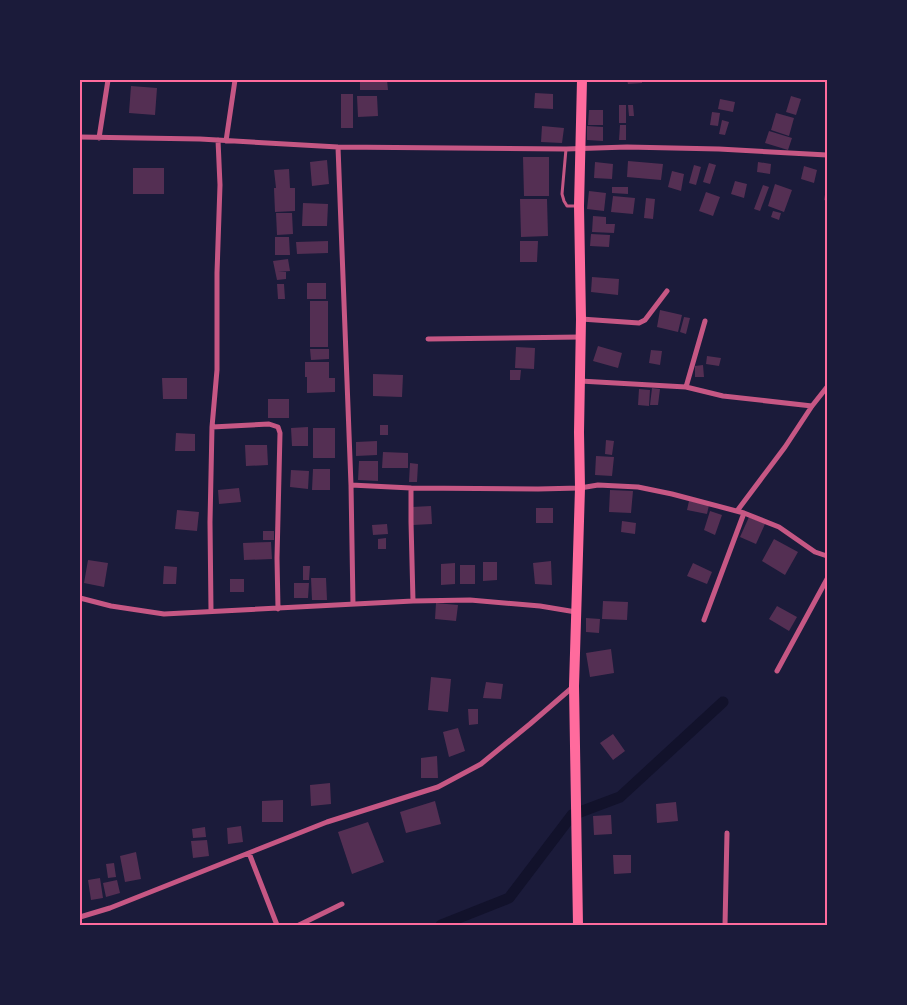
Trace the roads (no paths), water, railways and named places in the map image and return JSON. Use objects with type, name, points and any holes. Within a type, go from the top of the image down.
[{"type":"main road","points":[[578,925],[574,686],[580,488],[581,319],[579,206],[582,80]]},
{"type":"street","points":[[99,138],[108,80]]},
{"type":"street","points":[[226,140],[235,80]]},
{"type":"street","points":[[80,137],[226,140],[338,147],[566,149],[627,147],[719,149],[827,155]]},
{"type":"street","points":[[211,612],[212,427],[217,370],[217,273],[220,186],[218,140]]},
{"type":"street","points":[[338,147],[351,485],[353,604]]},
{"type":"street","points":[[581,319],[639,323],[645,320],[667,291]]},
{"type":"street","points":[[686,387],[705,322]]},
{"type":"street","points":[[428,339],[581,337]]},
{"type":"street","points":[[580,381],[686,387],[723,396],[812,406]]},
{"type":"street","points":[[737,510],[827,388]]},
{"type":"street","points":[[212,427],[269,424],[278,427],[280,433],[277,558],[278,609]]},
{"type":"street","points":[[351,485],[499,490],[580,488],[598,485],[638,487],[737,510],[779,527],[815,552],[827,556]]},
{"type":"street","points":[[411,488],[410,522],[413,601]]},
{"type":"street","points":[[704,620],[744,513]]},
{"type":"street","points":[[777,671],[827,579]]},
{"type":"street","points":[[80,598],[111,606],[164,614],[413,601],[470,600],[540,606],[577,612]]},
{"type":"street","points":[[80,917],[110,908],[327,822],[438,787],[481,764],[574,686]]},
{"type":"street","points":[[725,925],[727,832]]},
{"type":"street","points":[[249,853],[277,925]]},
{"type":"street","points":[[299,925],[342,904]]},
{"type":"lane","points":[[566,149],[562,194],[568,206],[579,206]]},
{"type":"waterway","points":[[441,925],[509,898],[572,815],[620,797],[723,702]]}]
